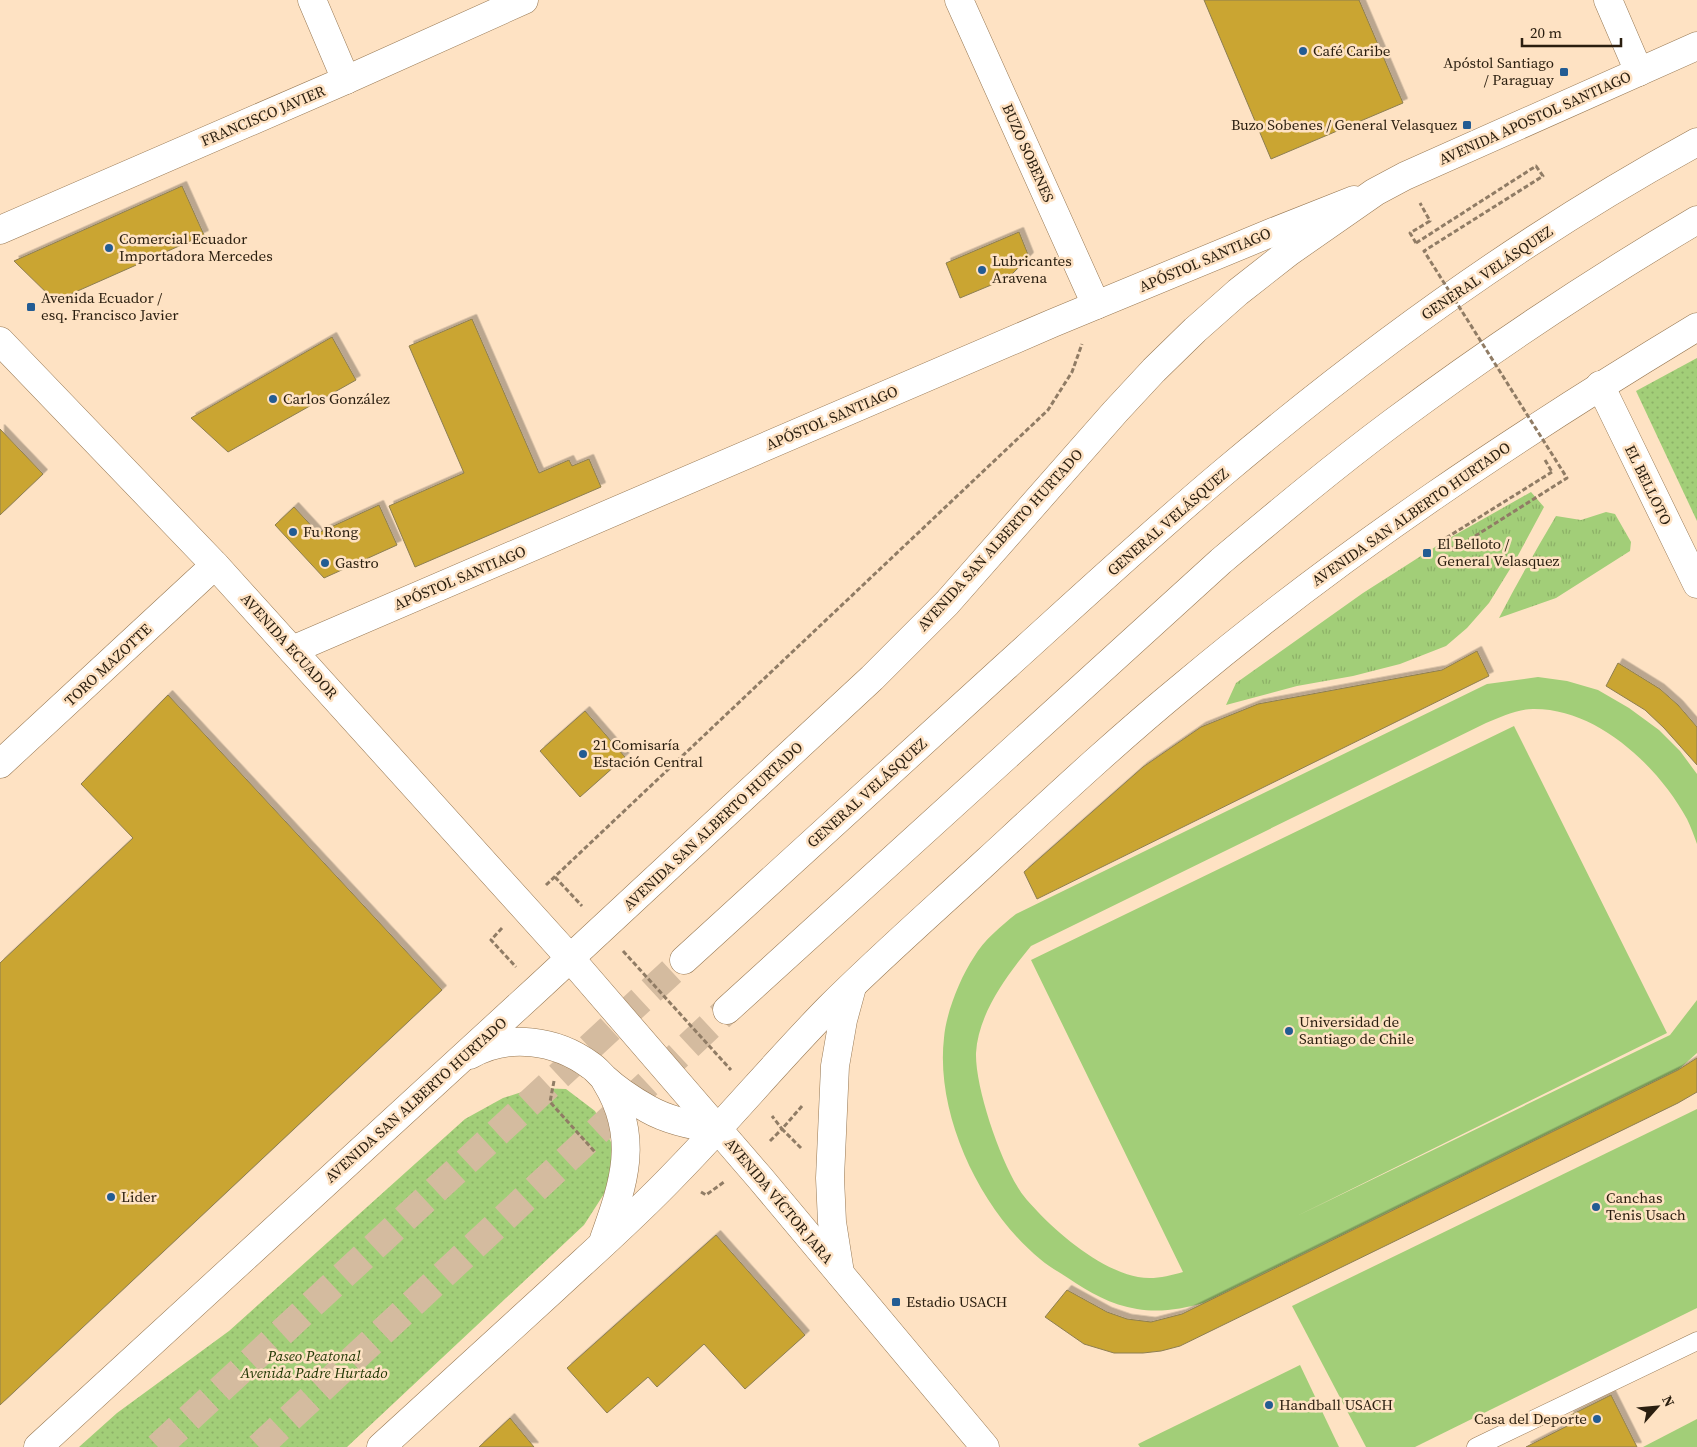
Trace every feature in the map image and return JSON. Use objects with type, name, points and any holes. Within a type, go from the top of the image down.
[{"type":"main road","points":[[312,0],[346,80]]},
{"type":"main road","name":"FRANCISCO JAVIER","points":[[0,230],[346,80],[524,0]]},
{"type":"main road","name":"BUZO SOBENES","points":[[959,0],[1096,305]]},
{"type":"main road","points":[[1608,0],[1639,72]]},
{"type":"main road","name":"AVENIDA APOSTOL SANTIAGO","points":[[1375,192],[1405,176],[1697,46]]},
{"type":"main road","name":"GENERAL VELÁSQUEZ","points":[[684,960],[1141,544],[1313,400],[1402,332],[1487,272],[1575,214],[1697,142]]},
{"type":"main road","name":"APÓSTOL SANTIAGO","points":[[292,650],[1096,305],[1375,192]]},
{"type":"main road","name":"AVENIDA SAN ALBERTO HURTADO","points":[[38,1447],[879,672],[947,603],[1115,412],[1195,330],[1238,292],[1289,252],[1375,192]]},
{"type":"main road","points":[[727,1010],[1221,561],[1305,490],[1391,423],[1480,359],[1565,301],[1697,220]]},
{"type":"main road","name":"AVENIDA SAN ALBERTO HURTADO","points":[[381,1447],[602,1245],[669,1181],[780,1059],[853,984],[1085,771],[1183,686],[1285,604],[1364,544],[1446,486],[1600,385],[1697,326]]},
{"type":"main road","name":"AVENIDA ECUADOR","points":[[0,341],[215,566],[570,958]]},
{"type":"main road","name":"EL BELLOTO","points":[[1600,385],[1697,584]]},
{"type":"main road","name":"TORO MAZOTTE","points":[[0,764],[215,566]]},
{"type":"main road","name":"AVENIDA VÍCTOR JARA","points":[[570,958],[718,1129],[985,1447]]},
{"type":"main road","points":[[840,1273],[832,1222],[830,1178],[834,1085],[835,1066],[843,1020],[853,984]]},
{"type":"main road","points":[[457,1062],[475,1052],[496,1044],[540,1043],[577,1056],[592,1066],[626,1096],[649,1110],[694,1126],[718,1129]]},
{"type":"main road","points":[[602,1245],[619,1195],[626,1163],[627,1139],[615,1096],[604,1078]]},
{"type":"lane","points":[[1476,1447],[1697,1341]]},
{"type":"path","points":[[1405,176],[1430,221],[1410,233],[1416,243],[1536,166],[1543,176],[1424,251],[1568,478],[1453,550],[1446,538],[1552,472]]},
{"type":"path","points":[[555,877],[1048,410],[1072,372],[1096,305]]},
{"type":"green space","points":[[1697,358],[1697,521],[1636,391]]},
{"type":"green space","points":[[1531,492],[1544,507],[1515,561],[1489,603],[1467,628],[1446,646],[1400,664],[1353,676],[1297,686],[1226,705],[1236,683],[1363,593],[1446,540]]},
{"type":"green space","points":[[1606,512],[1615,514],[1631,542],[1630,551],[1556,598],[1499,618],[1556,516],[1581,520]]},
{"type":"green space","points":[[1538,677],[1567,681],[1598,690],[1629,708],[1659,730],[1680,751],[1697,774],[1697,844],[1687,819],[1660,779],[1623,744],[1602,729],[1580,718],[1557,711],[1533,709],[1515,712],[1486,723],[1031,946],[995,996],[982,1024],[976,1053],[980,1086],[985,1106],[991,1127],[1007,1166],[1026,1199],[1038,1212],[1071,1242],[1097,1260],[1124,1273],[1144,1278],[1155,1278],[1183,1272],[1031,960],[1514,726],[1667,1033],[1297,1216],[1670,1035],[1697,1000],[1697,1053],[1678,1070],[1204,1303],[1179,1309],[1162,1310],[1127,1307],[1092,1293],[1040,1259],[1019,1239],[999,1215],[981,1188],[966,1159],[955,1129],[947,1098],[943,1068],[945,1028],[954,996],[964,975],[974,957],[988,939],[1016,914],[1487,684]]},
{"type":"green space","name":"Paseo Peatonal Avenida Padre Hurtado","points":[[534,1088],[566,1089],[595,1111],[615,1150],[611,1183],[584,1225],[347,1447],[79,1447],[117,1413],[229,1331],[465,1119],[503,1098]]},
{"type":"green space","name":"Canchas Tenis Usach","points":[[1697,1109],[1697,1308],[1415,1447],[1366,1447],[1292,1306]]},
{"type":"green space","name":"Handball USACH","points":[[1300,1365],[1339,1447],[1140,1447],[1138,1444]]},
{"type":"green space","points":[[1697,1419],[1697,1447],[1643,1447]]},
{"type":"building","name":"Café Caribe","points":[[1204,0],[1359,0],[1403,103],[1271,159]]},
{"type":"building","name":"Comercial Ecuador Importadora Mercedes","points":[[182,186],[204,235],[55,301],[14,261]]},
{"type":"building","name":"Lubricantes Aravena","points":[[1019,232],[1029,257],[1008,278],[960,298],[946,263]]},
{"type":"building","points":[[472,319],[539,473],[569,460],[572,466],[589,459],[601,487],[415,567],[389,506],[464,473],[409,346]]},
{"type":"building","name":"Carlos González","points":[[332,337],[356,380],[228,452],[191,418]]},
{"type":"building","points":[[0,429],[43,474],[0,515]]},
{"type":"building","points":[[379,505],[397,545],[324,578],[275,525],[294,507],[318,533]]},
{"type":"building","points":[[1477,651],[1489,676],[1037,899],[1024,872],[1143,767],[1201,727],[1258,704],[1442,670]]},
{"type":"building","points":[[1618,663],[1660,689],[1678,705],[1697,727],[1697,765],[1645,710],[1606,686]]},
{"type":"building","name":"Lider","points":[[168,695],[442,990],[0,1405],[0,963],[133,838],[81,784]]},
{"type":"building","name":"21 Comisaría Estación Central","points":[[585,711],[625,757],[580,797],[540,751]]},
{"type":"building","points":[[1697,1058],[1697,1092],[1678,1103],[1180,1346],[1143,1353],[1114,1353],[1084,1344],[1045,1317],[1067,1290],[1107,1312],[1127,1319],[1151,1322],[1182,1314],[1678,1070]]},
{"type":"building","points":[[716,1235],[805,1335],[745,1389],[704,1344],[657,1387],[648,1377],[607,1413],[567,1368]]},
{"type":"building","name":"Casa del Deporte","points":[[1611,1395],[1637,1447],[1526,1447],[1573,1423],[1569,1416]]},
{"type":"building","points":[[510,1418],[534,1447],[479,1447]]},
{"type":"tunnel","points":[[158,1447],[684,960]]},
{"type":"tunnel","points":[[259,1447],[727,1010]]},
{"type":"place","name":"Café Caribe","points":[[1303,51]]},
{"type":"place","name":"Apóstol Santiago / Paraguay","points":[[1564,72]]},
{"type":"place","name":"Buzo Sobenes / General Velasquez","points":[[1467,125]]},
{"type":"place","name":"Comercial Ecuador Importadora Mercedes","points":[[109,248]]},
{"type":"place","name":"Lubricantes Aravena","points":[[982,270]]},
{"type":"place","name":"Avenida Ecuador / esq. Francisco Javier","points":[[31,307]]},
{"type":"place","name":"Carlos González","points":[[273,399]]},
{"type":"place","name":"Fu Rong","points":[[293,532]]},
{"type":"place","name":"El Belloto / General Velasquez","points":[[1427,553]]},
{"type":"place","name":"Gastro","points":[[325,563]]},
{"type":"place","name":"21 Comisaría Estación Central","points":[[583,754]]},
{"type":"place","name":"Universidad de Santiago de Chile","points":[[1289,1031]]},
{"type":"place","name":"Lider","points":[[111,1197]]},
{"type":"place","name":"Canchas Tenis Usach","points":[[1596,1207]]},
{"type":"place","name":"Estadio USACH","points":[[896,1302]]},
{"type":"place","name":"Handball USACH","points":[[1269,1405]]},
{"type":"place","name":"Casa del Deporte","points":[[1597,1419]]}]
